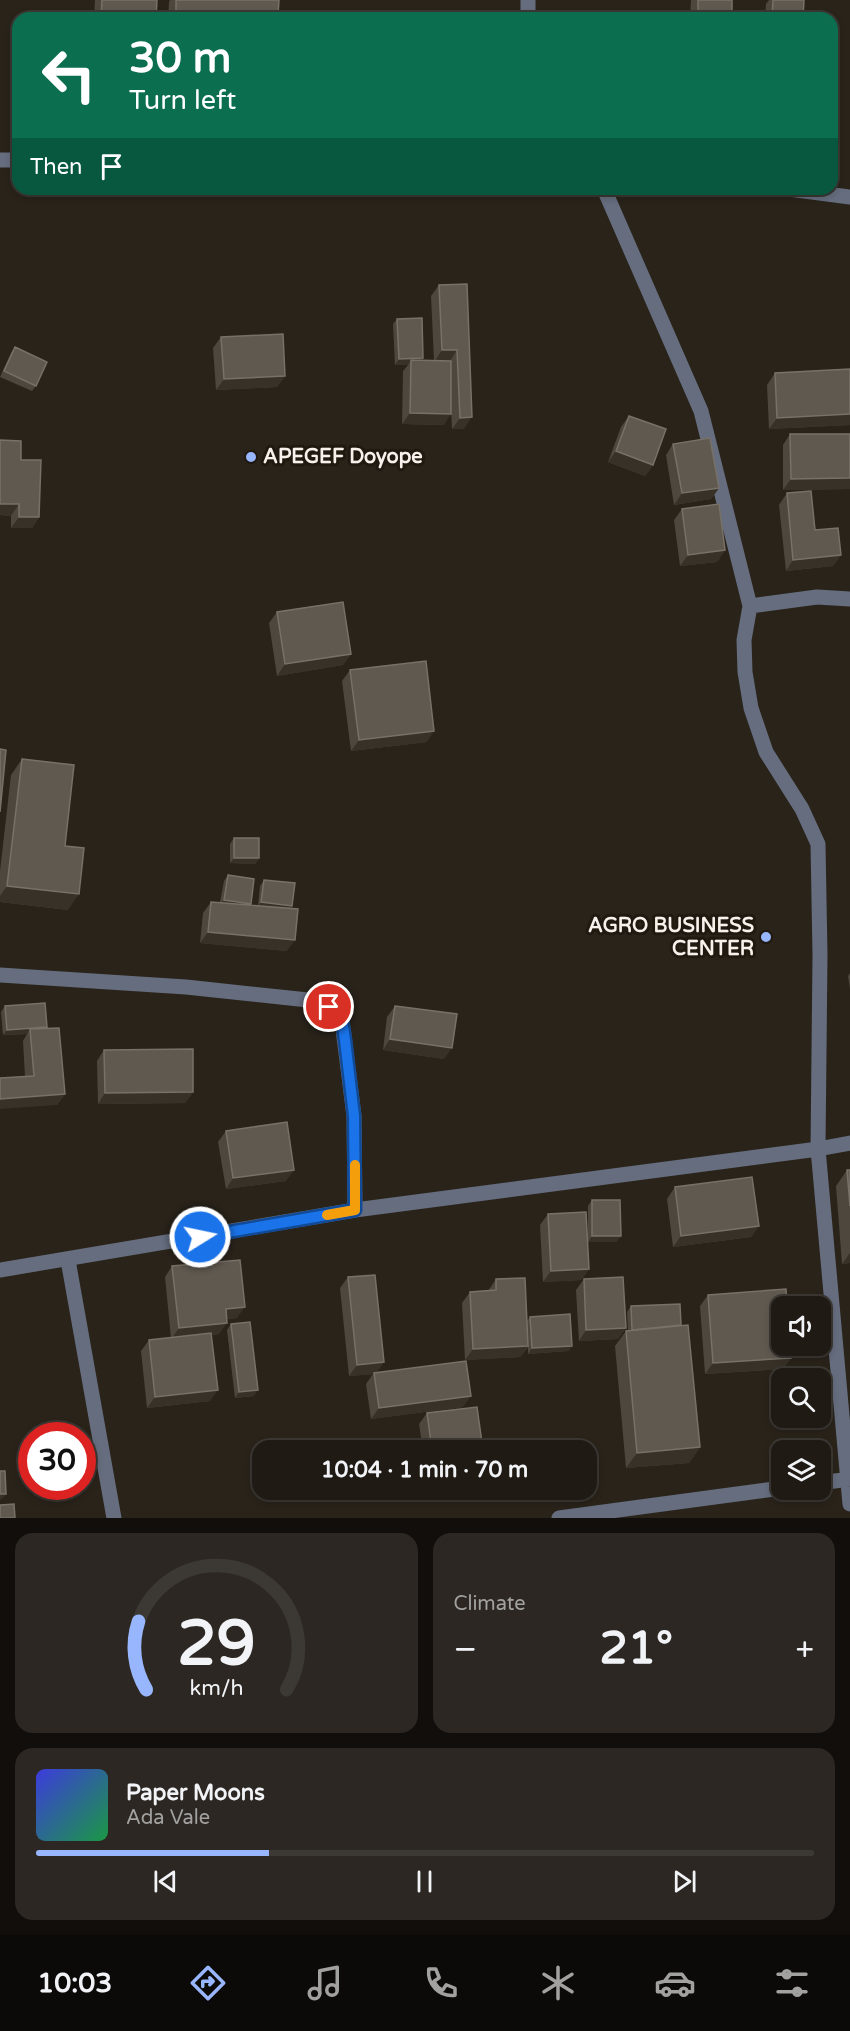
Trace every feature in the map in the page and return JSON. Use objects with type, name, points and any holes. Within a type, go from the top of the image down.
[{"type":"street","points":[[607,195],[701,411],[750,606],[744,640],[751,708],[766,752],[802,809],[819,844],[818,1149],[850,1504]]},
{"type":"street","points":[[830,195],[850,198]]},
{"type":"street","points":[[750,606],[817,597],[850,599]]},
{"type":"street","points":[[0,975],[186,987],[309,1000],[329,1007],[342,1020],[354,1116],[355,1210]]},
{"type":"street","points":[[0,1270],[355,1210],[850,1143]]},
{"type":"street","points":[[68,1260],[114,1518]]},
{"type":"street","points":[[831,1481],[848,1479]]},
{"type":"street","points":[[559,1518],[771,1489]]},
{"type":"building","points":[[102,0],[157,0],[156,12],[101,12]]},
{"type":"building","points":[[176,0],[279,0],[278,12],[176,11]]},
{"type":"building","points":[[698,0],[732,0],[732,12],[698,12]]},
{"type":"building","points":[[773,0],[804,0],[803,12],[772,12]]},
{"type":"building","points":[[467,284],[472,417],[460,418],[457,350],[442,350],[439,285]]},
{"type":"building","points":[[422,318],[423,358],[399,359],[397,319]]},
{"type":"building","points":[[283,334],[285,376],[224,379],[221,337]]},
{"type":"building","points":[[15,347],[47,362],[36,386],[4,371]]},
{"type":"building","points":[[411,360],[451,361],[451,414],[410,413]]},
{"type":"building","points":[[850,369],[850,414],[777,418],[775,373]]},
{"type":"building","points":[[629,416],[666,429],[653,465],[616,451]]},
{"type":"building","points":[[790,434],[850,434],[850,478],[791,479]]},
{"type":"building","points":[[710,438],[719,488],[682,493],[673,444]]},
{"type":"building","points":[[0,440],[21,441],[21,460],[41,460],[39,517],[19,517],[19,504],[0,504]]},
{"type":"building","points":[[811,491],[815,530],[838,528],[841,555],[793,560],[787,493]]},
{"type":"building","points":[[719,504],[725,550],[688,555],[682,509]]},
{"type":"building","points":[[343,602],[351,654],[285,664],[277,612]]},
{"type":"building","points":[[426,661],[434,731],[359,740],[350,670]]},
{"type":"building","points":[[0,749],[6,750],[0,812]]},
{"type":"building","points":[[22,759],[74,765],[65,846],[84,848],[79,894],[7,886]]},
{"type":"building","points":[[234,838],[259,838],[259,858],[234,858]]},
{"type":"building","points":[[228,875],[254,879],[251,904],[224,900]]},
{"type":"building","points":[[264,880],[295,883],[292,906],[261,902]]},
{"type":"building","points":[[211,902],[298,909],[295,940],[208,932]]},
{"type":"building","points":[[45,1003],[47,1027],[7,1030],[5,1006]]},
{"type":"building","points":[[395,1006],[457,1014],[452,1048],[390,1039]]},
{"type":"building","points":[[59,1028],[65,1094],[0,1099],[0,1078],[34,1076],[30,1029]]},
{"type":"building","points":[[193,1049],[193,1092],[105,1093],[104,1050]]},
{"type":"building","points":[[287,1122],[294,1170],[233,1178],[226,1131]]},
{"type":"building","points":[[847,1170],[850,1170],[850,1206]]},
{"type":"building","points":[[752,1177],[759,1226],[681,1236],[675,1187]]},
{"type":"building","points":[[592,1200],[620,1200],[621,1236],[592,1236]]},
{"type":"building","points":[[586,1212],[589,1269],[551,1271],[548,1214]]},
{"type":"building","points":[[240,1260],[245,1307],[226,1309],[227,1323],[179,1328],[172,1266]]},
{"type":"building","points":[[375,1275],[384,1362],[357,1365],[348,1277]]},
{"type":"building","points":[[623,1277],[626,1328],[586,1330],[584,1279]]},
{"type":"building","points":[[525,1278],[528,1346],[473,1349],[470,1292],[496,1290],[496,1279]]},
{"type":"building","points":[[786,1289],[786,1296],[771,1296],[771,1356],[791,1356],[791,1358],[713,1363],[708,1295]]},
{"type":"building","points":[[680,1304],[681,1325],[632,1330],[631,1306]]},
{"type":"building","points":[[570,1314],[572,1346],[532,1348],[530,1317]]},
{"type":"building","points":[[250,1322],[258,1390],[239,1392],[231,1324]]},
{"type":"building","points":[[688,1325],[700,1447],[637,1453],[626,1331]]},
{"type":"building","points":[[211,1333],[218,1390],[155,1397],[149,1340]]},
{"type":"building","points":[[466,1361],[471,1396],[379,1408],[374,1373]]},
{"type":"building","points":[[477,1407],[482,1440],[431,1440],[427,1413]]},
{"type":"building","points":[[0,1471],[5,1471],[6,1494],[0,1494]]},
{"type":"building","points":[[14,1504],[15,1518],[0,1518],[0,1505]]},
{"type":"slow traffic","points":[[327,1215],[355,1210],[355,1165]]},
{"type":"place","name":"APEGEF Doyope","points":[[251,457]]},
{"type":"place","name":"AGRO BUSINESS CENTER","points":[[766,937]]},
{"type":"route","points":[[200,1237],[355,1210],[354,1116],[345,1040],[342,1020],[329,1007]]}]
